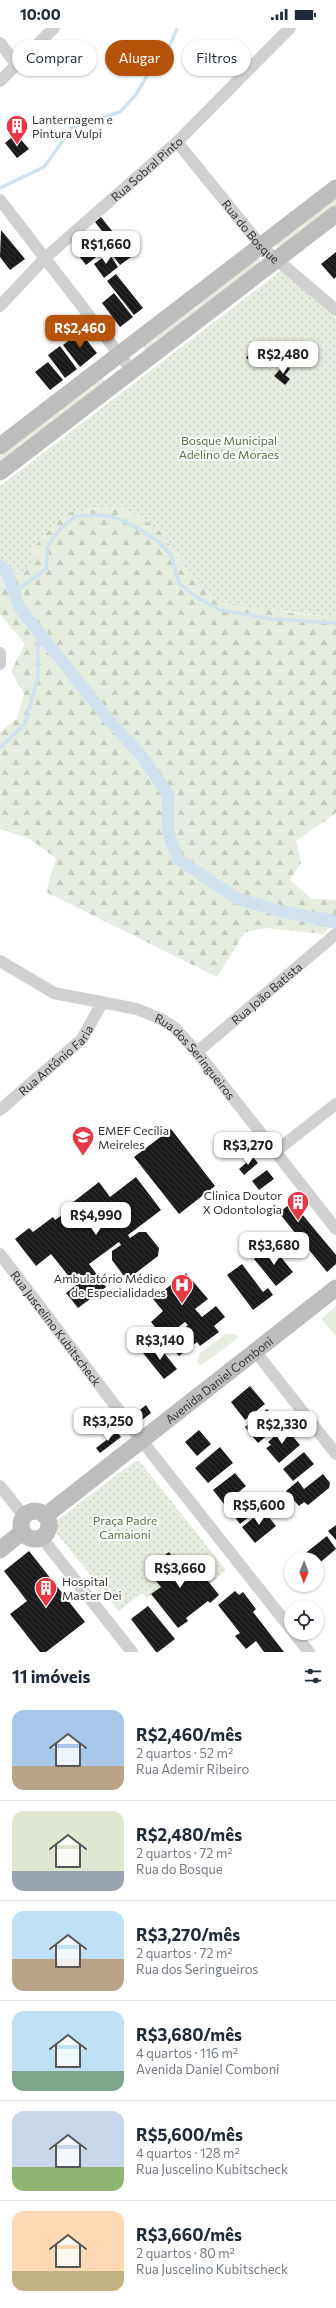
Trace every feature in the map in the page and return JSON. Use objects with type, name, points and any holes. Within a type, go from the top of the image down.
[{"type":"street","points":[[42,40],[54,28]]},
{"type":"street","name":"Rua Sobral Pinto","points":[[0,306],[45,258],[177,142],[290,28]]},
{"type":"street","points":[[0,43],[12,58]]},
{"type":"street","points":[[0,81],[12,69]]},
{"type":"street","name":"Rua do Bosque","points":[[177,142],[262,247],[336,310]]},
{"type":"street","points":[[0,446],[262,247],[336,188]]},
{"type":"street","points":[[0,200],[132,371]]},
{"type":"street","points":[[0,472],[336,214]]},
{"type":"street","points":[[0,653],[0,664]]},
{"type":"street","name":"Rua João Batista","points":[[197,1052],[336,934]]},
{"type":"street","name":"Rua dos Seringueiros","points":[[0,961],[54,993],[137,1009],[160,1019],[175,1028],[197,1052],[336,1229]]},
{"type":"street","name":"Rua Antônio Faria","points":[[0,1110],[82,1039],[102,1002]]},
{"type":"street","points":[[276,1151],[336,1104]]},
{"type":"street","name":"Rua Juscelino Kubitscheck","points":[[0,1254],[142,1442],[284,1620]]},
{"type":"street","name":"Avenida Daniel Comboni","points":[[45,1516],[142,1442],[336,1288]]},
{"type":"street","points":[[255,1351],[336,1454]]},
{"type":"street","points":[[0,1486],[30,1538],[42,1538]]},
{"type":"street","points":[[0,1550],[33,1511],[45,1516],[48,1528],[42,1538]]},
{"type":"street","points":[[42,1538],[132,1652]]},
{"type":"street","points":[[300,1640],[309,1652]]},
{"type":"green space","points":[[336,198],[336,206],[281,248],[277,248],[277,244]]},
{"type":"green space","points":[[257,259],[260,260],[260,263],[146,351],[143,347]]},
{"type":"green space","name":"Bosque Municipal Adelino de Moraes","points":[[282,270],[336,318],[336,618],[224,603],[195,581],[161,532],[144,519],[117,506],[66,512],[33,548],[34,562],[19,574],[0,557],[0,486]]},
{"type":"green space","points":[[101,377],[105,381],[0,462],[0,456]]},
{"type":"green space","points":[[117,506],[144,519],[161,532],[195,581],[285,612],[336,618],[336,813],[296,841],[301,863],[290,880],[312,899],[336,900],[336,921],[323,934],[267,928],[245,932],[217,977],[46,892],[56,858],[28,838],[0,829],[0,732],[17,719],[24,694],[11,671],[25,644],[0,614],[0,557],[19,574],[33,548],[66,512]]},
{"type":"green space","points":[[336,1306],[336,1336],[321,1319]]},
{"type":"green space","points":[[226,1334],[235,1334],[238,1338],[200,1366],[197,1361],[200,1353]]},
{"type":"green space","name":"Praça Padre Camaioni","points":[[135,1461],[140,1462],[226,1570],[210,1584],[192,1561],[182,1569],[169,1552],[146,1569],[161,1587],[147,1598],[142,1593],[119,1611],[55,1531],[56,1521]]},
{"type":"water","points":[[316,911],[336,915],[336,929],[313,924]]},
{"type":"building","name":"Lanternagem e Pintura Vulpi","points":[[16,134],[29,149],[17,158],[5,143]]},
{"type":"building","points":[[101,217],[120,241],[114,246],[95,222]]},
{"type":"building","points":[[1,230],[25,259],[10,270],[0,257]]},
{"type":"building","points":[[100,231],[111,245],[86,265],[75,251]]},
{"type":"building","points":[[121,243],[131,257],[120,265],[110,252]]},
{"type":"building","points":[[336,252],[336,277],[334,279],[321,264]]},
{"type":"building","points":[[109,253],[118,267],[104,278],[94,264]]},
{"type":"building","points":[[116,274],[143,308],[134,315],[107,281]]},
{"type":"building","points":[[114,293],[133,317],[120,327],[102,303]]},
{"type":"building","points":[[80,332],[97,353],[80,367],[63,345]]},
{"type":"building","points":[[256,344],[269,353],[259,367],[246,358]]},
{"type":"building","points":[[60,346],[77,369],[65,378],[48,355]]},
{"type":"building","points":[[48,362],[63,380],[50,390],[35,372]]},
{"type":"building","points":[[285,364],[290,369],[285,375],[290,379],[285,385],[274,376]]},
{"type":"building","points":[[171,1129],[215,1186],[179,1214],[134,1157]]},
{"type":"building","points":[[253,1157],[258,1163],[244,1175],[239,1169]]},
{"type":"building","points":[[267,1170],[274,1179],[259,1190],[252,1181]]},
{"type":"building","points":[[136,1177],[161,1210],[128,1235],[130,1238],[139,1232],[146,1232],[159,1248],[158,1256],[132,1276],[123,1275],[112,1260],[112,1251],[121,1245],[119,1242],[89,1264],[106,1287],[78,1308],[66,1293],[84,1279],[79,1273],[71,1279],[51,1254],[36,1266],[15,1239],[29,1228],[33,1232],[53,1217],[55,1220],[65,1213],[63,1210],[99,1182],[110,1197]]},
{"type":"building","points":[[292,1202],[336,1255],[336,1264],[327,1272],[279,1213]]},
{"type":"building","points":[[271,1245],[293,1272],[276,1286],[254,1259]]},
{"type":"building","points":[[242,1264],[263,1292],[268,1288],[273,1295],[253,1310],[227,1275]]},
{"type":"building","points":[[186,1273],[208,1299],[195,1309],[202,1317],[216,1306],[225,1317],[214,1326],[219,1332],[200,1346],[197,1342],[179,1356],[168,1342],[188,1325],[185,1322],[164,1338],[151,1322],[163,1311],[153,1299]]},
{"type":"building","points":[[156,1343],[177,1369],[164,1379],[143,1353]]},
{"type":"building","points":[[250,1386],[265,1404],[245,1420],[231,1402]]},
{"type":"building","points":[[146,1405],[151,1413],[142,1420],[136,1413]]},
{"type":"building","points":[[267,1409],[280,1425],[258,1443],[245,1427]]},
{"type":"building","points":[[285,1427],[300,1445],[279,1463],[266,1448],[271,1445],[268,1442]]},
{"type":"building","points":[[199,1430],[211,1444],[197,1456],[185,1442]]},
{"type":"building","points":[[117,1432],[121,1437],[100,1453],[96,1448]]},
{"type":"building","points":[[220,1447],[233,1463],[208,1483],[195,1468]]},
{"type":"building","points":[[304,1452],[314,1464],[293,1481],[283,1469]]},
{"type":"building","points":[[235,1473],[246,1486],[224,1504],[213,1490]]},
{"type":"building","points":[[323,1474],[330,1483],[329,1488],[308,1505],[304,1502],[299,1506],[286,1491],[298,1481],[304,1489]]},
{"type":"building","points":[[252,1492],[263,1506],[240,1524],[227,1507],[245,1493],[247,1496]]},
{"type":"building","points":[[263,1510],[276,1526],[255,1543],[242,1527]]},
{"type":"building","points":[[336,1525],[336,1540],[328,1531]]},
{"type":"building","points":[[327,1536],[336,1549],[324,1559],[324,1552],[307,1552]]},
{"type":"building","name":"Hospital Master Dei","points":[[29,1551],[85,1622],[46,1652],[40,1652],[10,1614],[27,1601],[4,1571]]},
{"type":"building","points":[[169,1552],[182,1569],[192,1561],[219,1595],[210,1603],[208,1601],[186,1618],[188,1621],[178,1628],[151,1594],[161,1587],[146,1569]]},
{"type":"building","points":[[235,1591],[239,1595],[243,1592],[256,1609],[253,1612],[284,1652],[264,1652],[256,1641],[246,1649],[235,1636],[240,1633],[218,1605]]},
{"type":"building","points":[[148,1606],[175,1639],[158,1652],[156,1652],[131,1619]]},
{"type":"waterway","points":[[0,188],[44,167],[73,127],[120,112],[135,96],[148,74],[168,50],[177,28]]},
{"type":"waterway","points":[[12,588],[19,589],[46,569],[48,545],[61,528],[76,516],[99,515],[114,517],[134,526],[159,542],[171,555],[179,583],[195,596],[220,610],[272,619],[336,623]]},
{"type":"waterway","points":[[0,566],[7,572],[19,607],[108,719],[141,755],[168,794],[168,832],[178,859],[238,899],[284,912],[336,922]]},
{"type":"waterway","points":[[0,748],[25,724],[38,678],[38,629]]},
{"type":"place","name":"Lanternagem e Pintura Vulpi","points":[[17,146]]},
{"type":"place","name":"EMEF Cecília Meireles","points":[[83,1156]]},
{"type":"place","name":"Clinica Doutor X Odontologia","points":[[298,1222]]},
{"type":"place","name":"Ambulatório Médico de Especialidades","points":[[182,1304]]},
{"type":"place","name":"Hospital Master Dei","points":[[46,1608]]}]
